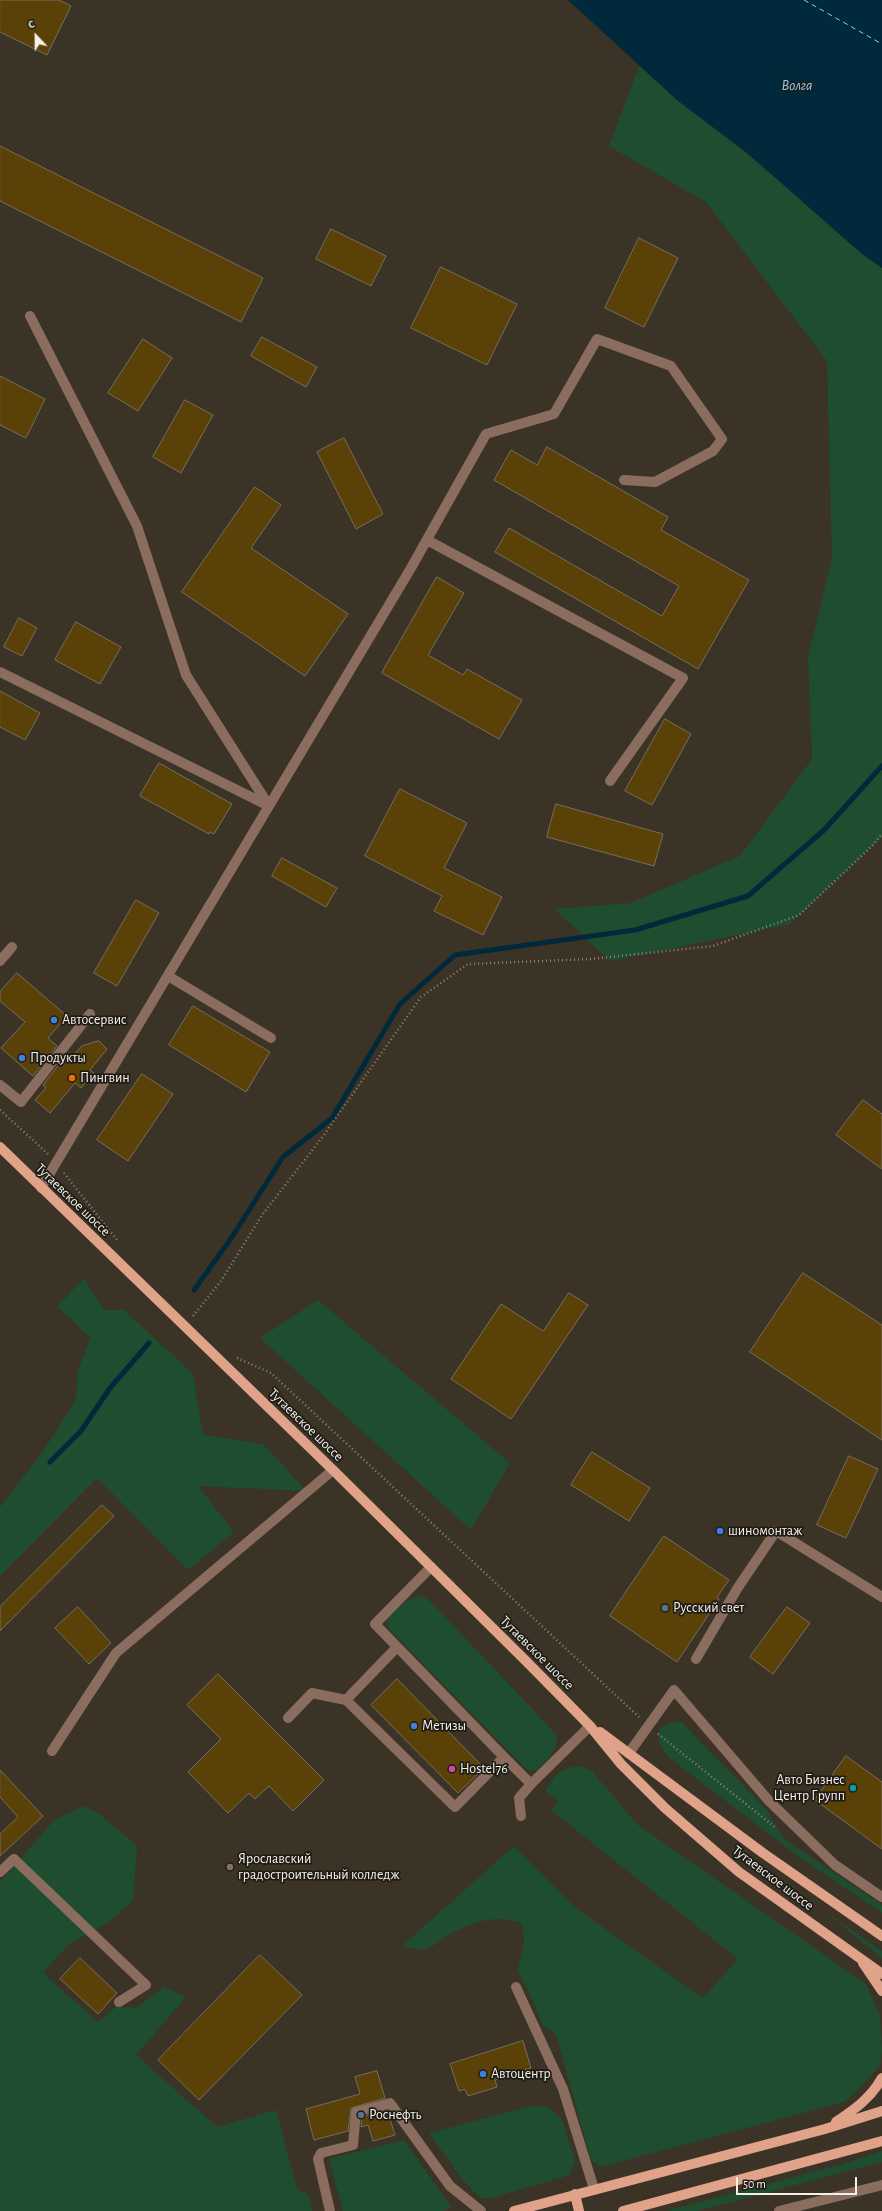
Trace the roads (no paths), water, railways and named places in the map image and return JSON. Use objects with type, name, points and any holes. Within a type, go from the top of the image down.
[{"type":"main road","name":"Тутаевское шоссе","points":[[0,1148],[333,1470],[431,1567],[590,1726],[621,1764],[666,1808],[739,1872],[882,1974]]},
{"type":"main road","name":"Тутаевское шоссе","points":[[590,1726],[764,1853],[882,1936]]},
{"type":"main road","points":[[621,1764],[629,1753]]},
{"type":"main road","points":[[859,1958],[882,1991]]},
{"type":"main road","points":[[825,2129],[857,2108],[875,2090],[882,2078]]},
{"type":"main road","points":[[514,2211],[825,2129],[882,2111]]},
{"type":"main road","points":[[623,2211],[882,2141]]},
{"type":"main road","points":[[575,2194],[579,2211]]},
{"type":"street","points":[[30,316],[137,526],[186,675],[269,806]]},
{"type":"street","points":[[41,1188],[411,568],[486,434],[554,414],[597,339],[671,366],[722,438],[713,451],[655,482],[624,480]]},
{"type":"street","points":[[427,540],[683,678],[610,781]]},
{"type":"street","points":[[0,672],[82,715],[269,806]]},
{"type":"street","points":[[0,961],[12,947]]},
{"type":"street","points":[[168,976],[271,1038]]},
{"type":"street","points":[[0,1085],[21,1102],[90,1014]]},
{"type":"street","points":[[52,1751],[116,1653],[333,1470]]},
{"type":"street","points":[[696,1659],[737,1589],[776,1532],[882,1597]]},
{"type":"street","points":[[431,1567],[375,1624],[531,1784]]},
{"type":"street","points":[[346,1700],[397,1647]]},
{"type":"street","points":[[629,1753],[674,1690],[769,1801],[835,1865],[882,1898]]},
{"type":"street","points":[[288,1718],[312,1693],[346,1700],[455,1806],[504,1757]]},
{"type":"street","points":[[521,1816],[519,1798],[531,1784],[590,1726]]},
{"type":"street","points":[[0,1872],[14,1859],[146,1985],[119,2002]]},
{"type":"street","points":[[516,1987],[563,2089],[594,2189]]},
{"type":"street","points":[[330,2211],[318,2159],[321,2153],[352,2145],[356,2112],[390,2103],[450,2186],[481,2211]]},
{"type":"street","points":[[780,2211],[882,2185]]},
{"type":"water","name":"Волга","points":[[568,0],[882,0],[882,268],[862,254],[747,153],[678,101]]},
{"type":"waterway","points":[[194,1290],[230,1240],[283,1157],[332,1118],[400,1004],[455,955],[635,930],[748,896],[824,830],[882,766]]},
{"type":"waterway","points":[[50,1462],[81,1431],[110,1388],[149,1343]]},
{"type":"place","name":"Автосервис","points":[[54,1020]]},
{"type":"place","name":"Продукты","points":[[22,1058]]},
{"type":"place","name":"Пингвин","points":[[72,1078]]},
{"type":"place","name":"шиномонтаж","points":[[720,1531]]},
{"type":"place","name":"Русский свет","points":[[665,1608]]},
{"type":"place","name":"Метизы","points":[[414,1726]]},
{"type":"place","name":"Hostel76","points":[[452,1769]]},
{"type":"place","name":"Авто Бизнес Центр Групп","points":[[853,1788]]},
{"type":"place","name":"Ярославский градостроительный колледж","points":[[230,1867]]},
{"type":"place","name":"Автоцентр","points":[[483,2074]]},
{"type":"place","name":"Роснефть","points":[[361,2115]]}]
